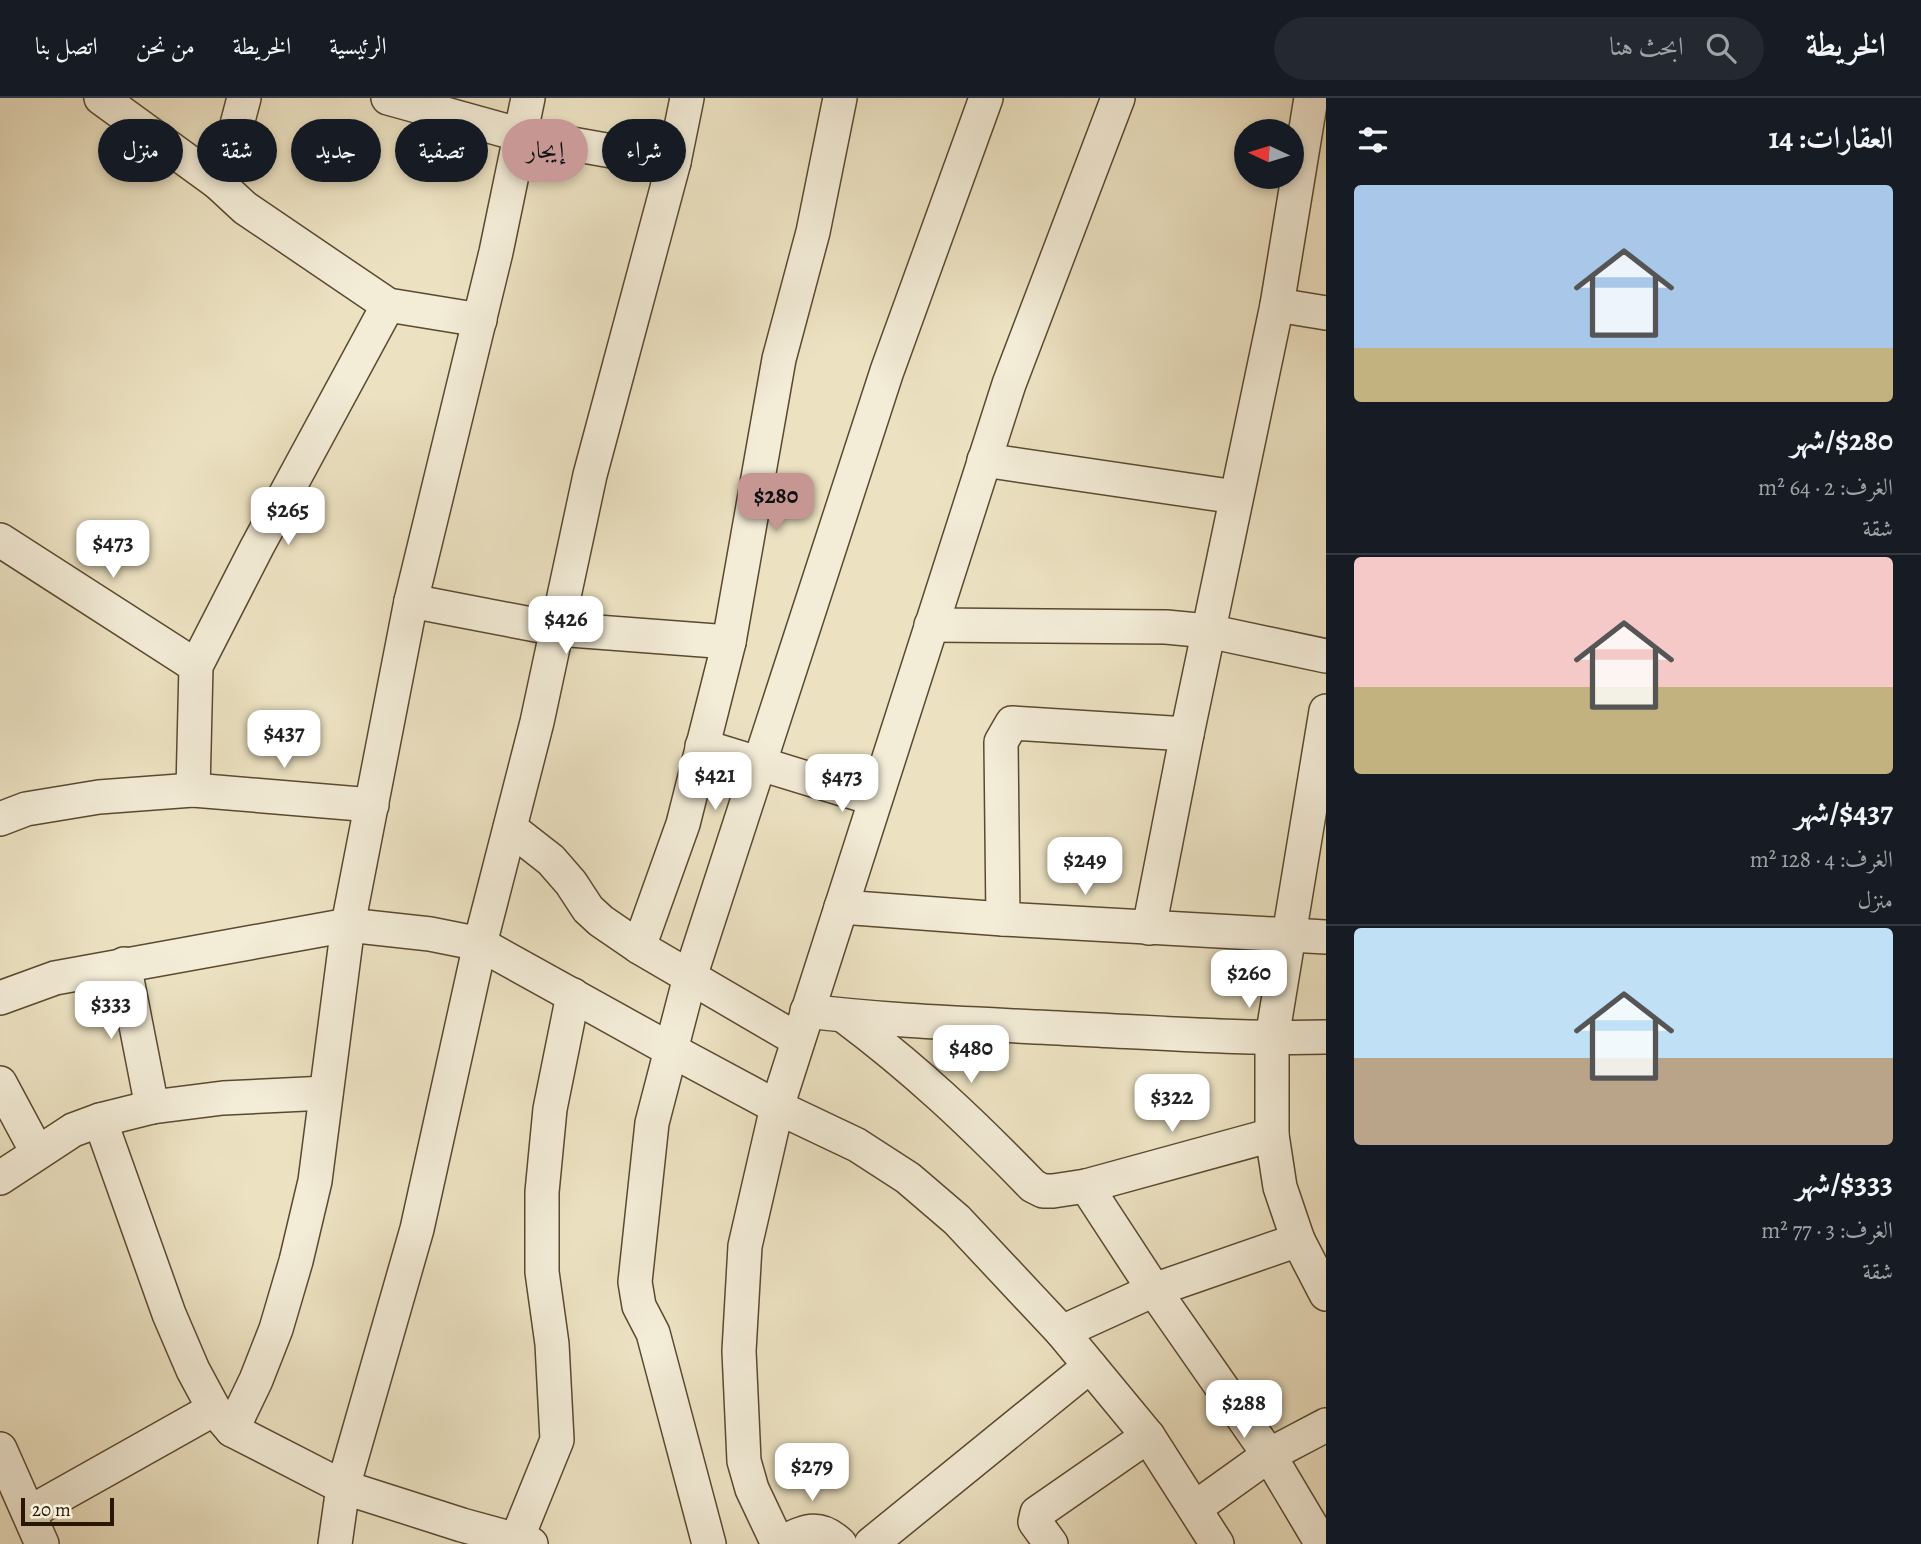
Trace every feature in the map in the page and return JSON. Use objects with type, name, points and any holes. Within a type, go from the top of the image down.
[{"type":"street","points":[[102,98],[218,183],[245,208],[388,305],[480,320]]},
{"type":"street","points":[[218,183],[226,166],[244,98]]},
{"type":"street","points":[[388,98],[502,130]]},
{"type":"street","points":[[524,119],[528,98]]},
{"type":"street","points":[[683,119],[687,98]]},
{"type":"street","points":[[639,947],[683,824],[729,642],[779,359],[813,232],[841,98]]},
{"type":"street","points":[[709,1544],[653,1333],[639,1306],[635,1282],[652,1123],[690,978],[887,371],[986,98]]},
{"type":"street","points":[[840,1544],[832,1537],[813,1530],[778,1544],[752,1489],[744,1461],[739,1351],[745,1246],[777,1107],[984,460],[1009,384],[1118,98]]},
{"type":"street","points":[[1149,928],[1277,305],[1311,98]]},
{"type":"street","points":[[29,1513],[223,1420],[256,1380],[276,1329],[315,1181],[348,925],[411,601],[480,320],[511,182]]},
{"type":"street","points":[[335,1544],[343,1487],[417,1229],[480,944],[537,722],[590,475],[669,182]]},
{"type":"street","points":[[192,790],[196,666],[388,305]]},
{"type":"street","points":[[1277,305],[1326,313]]},
{"type":"street","points":[[984,460],[1236,496]]},
{"type":"street","points":[[0,540],[196,666]]},
{"type":"street","points":[[411,601],[557,629],[729,642]]},
{"type":"street","points":[[931,625],[1166,627],[1208,631],[1326,656]]},
{"type":"street","points":[[1326,711],[1272,1038],[1272,1135],[1280,1187],[1298,1240],[1326,1294]]},
{"type":"street","points":[[1003,919],[1001,743],[1012,723],[1187,734]]},
{"type":"street","points":[[702,746],[875,799]]},
{"type":"street","points":[[0,819],[26,809],[99,797],[192,790],[372,804]]},
{"type":"street","points":[[510,828],[551,860],[571,883],[588,909],[639,947],[690,978],[802,1026],[844,1016],[1272,1038],[1326,1037]]},
{"type":"street","points":[[841,907],[1326,937]]},
{"type":"street","points":[[0,998],[55,978],[348,925],[430,933],[480,944],[777,1107],[857,1145],[908,1178],[957,1220],[1062,1332],[1148,1436],[1217,1544]]},
{"type":"street","points":[[124,964],[152,1107]]},
{"type":"street","points":[[100,1120],[169,1314],[193,1370],[223,1420],[343,1487],[464,1535],[523,1542],[557,1440],[552,1344],[542,1272],[542,1192],[550,1109],[572,995]]},
{"type":"street","points":[[844,1016],[896,1055],[962,1113],[1033,1186],[1043,1191],[1086,1186],[1272,1135]]},
{"type":"street","points":[[0,1083],[37,1152]]},
{"type":"street","points":[[0,1178],[74,1130],[100,1120],[152,1107],[223,1098],[326,1093]]},
{"type":"street","points":[[1086,1186],[1154,1290],[1269,1455],[1322,1544]]},
{"type":"street","points":[[1062,1332],[1154,1290],[1298,1240]]},
{"type":"street","points":[[871,1544],[1090,1366]]},
{"type":"street","points":[[1195,1508],[1269,1455],[1326,1424]]},
{"type":"street","points":[[1052,1544],[1035,1522],[1037,1513],[1148,1436]]},
{"type":"street","points":[[0,1449],[43,1544]]}]
